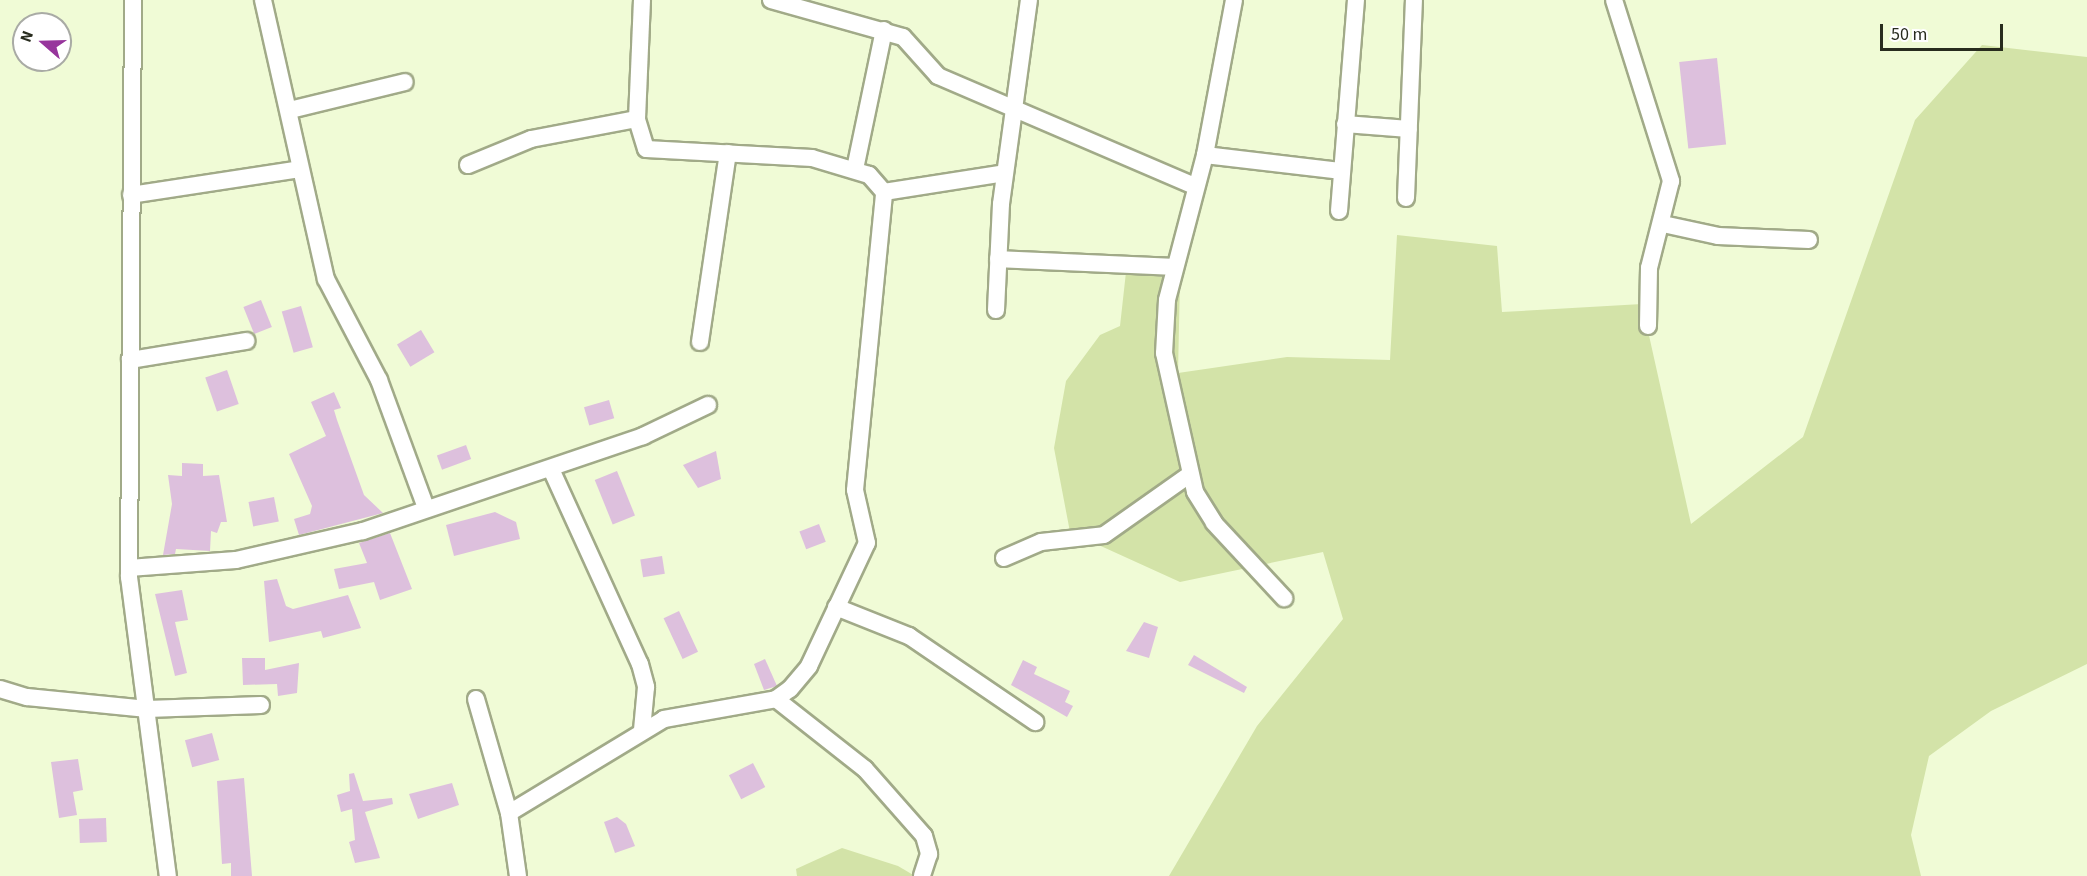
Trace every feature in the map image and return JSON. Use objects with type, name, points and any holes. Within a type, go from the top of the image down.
[{"type":"street","points":[[133,0],[129,568],[168,876]]},
{"type":"street","points":[[263,0],[290,110],[300,169],[326,279],[379,380],[426,508]]},
{"type":"street","points":[[642,0],[637,119],[640,141],[657,153],[728,153],[804,157],[855,169],[884,192],[1005,173]]},
{"type":"street","points":[[771,0],[884,30],[911,43],[938,76],[1195,186]]},
{"type":"street","points":[[996,310],[1005,173],[1012,108],[1029,0]]},
{"type":"street","points":[[1234,0],[1205,155],[1174,267],[1164,353],[1189,475],[1214,523],[1284,598]]},
{"type":"street","points":[[1339,212],[1356,0]]},
{"type":"street","points":[[1406,198],[1414,0]]},
{"type":"street","points":[[1614,0],[1669,164],[1671,197],[1648,277],[1648,326]]},
{"type":"street","points":[[855,169],[884,30]]},
{"type":"street","points":[[290,110],[405,82]]},
{"type":"street","points":[[468,165],[531,139],[637,119]]},
{"type":"street","points":[[1345,124],[1408,129]]},
{"type":"street","points":[[700,342],[728,153]]},
{"type":"street","points":[[1205,155],[1342,171]]},
{"type":"street","points":[[131,195],[300,169]]},
{"type":"street","points":[[509,813],[642,730],[687,712],[776,699],[809,666],[868,531],[855,490],[884,192]]},
{"type":"street","points":[[1663,224],[1718,236],[1809,240]]},
{"type":"street","points":[[998,259],[1174,267]]},
{"type":"street","points":[[130,360],[246,341]]},
{"type":"street","points":[[129,568],[236,560],[363,531],[426,508],[551,469],[708,405]]},
{"type":"street","points":[[551,469],[640,664],[646,687],[642,730]]},
{"type":"street","points":[[1004,558],[1041,542],[1104,535],[1189,475]]},
{"type":"street","points":[[836,607],[909,636],[1035,722]]},
{"type":"street","points":[[0,689],[27,697],[147,708],[261,705]]},
{"type":"street","points":[[476,699],[509,813],[518,876]]},
{"type":"street","points":[[776,699],[865,770],[924,836],[929,854],[922,876]]},
{"type":"green space","points":[[1982,45],[2087,57],[2087,664],[1991,711],[1929,756],[1911,835],[1921,876],[1169,876],[1257,726],[1343,619],[1323,552],[1180,582],[1070,532],[1054,448],[1066,381],[1100,335],[1120,326],[1126,272],[1180,279],[1178,373],[1287,357],[1390,360],[1397,235],[1497,246],[1502,312],[1642,304],[1691,524],[1803,437],[1915,120]]},
{"type":"green space","points":[[842,848],[898,866],[915,876],[797,876],[796,869]]},
{"type":"building","points":[[1717,58],[1726,145],[1688,148],[1679,62]]},
{"type":"building","points":[[261,300],[272,327],[254,334],[243,307]]},
{"type":"building","points":[[301,306],[313,347],[294,353],[282,312]]},
{"type":"building","points":[[421,330],[434,352],[410,367],[397,344]]},
{"type":"building","points":[[227,370],[239,404],[217,412],[205,377]]},
{"type":"building","points":[[334,392],[341,408],[334,410],[364,495],[383,513],[299,535],[294,519],[310,514],[312,506],[289,454],[326,436],[311,402]]},
{"type":"building","points":[[609,400],[614,418],[589,425],[584,407]]},
{"type":"building","points":[[466,445],[471,459],[442,470],[437,456]]},
{"type":"building","points":[[716,451],[721,479],[698,488],[683,465]]},
{"type":"building","points":[[182,463],[203,464],[203,476],[219,475],[227,522],[221,522],[217,533],[211,531],[210,551],[176,549],[175,554],[163,555],[172,504],[168,475],[182,476]]},
{"type":"building","points":[[617,471],[635,516],[613,524],[595,480]]},
{"type":"building","points":[[274,497],[279,522],[253,527],[248,502]]},
{"type":"building","points":[[495,512],[516,522],[520,539],[454,556],[446,525]]},
{"type":"building","points":[[819,524],[826,542],[806,549],[799,532]]},
{"type":"building","points":[[390,533],[412,589],[380,600],[374,582],[339,589],[334,569],[367,563],[359,543]]},
{"type":"building","points":[[662,556],[665,574],[643,577],[640,559]]},
{"type":"building","points":[[277,579],[286,606],[293,609],[348,595],[361,628],[323,638],[321,631],[269,642],[264,581]]},
{"type":"building","points":[[182,590],[188,620],[175,622],[187,673],[175,676],[155,594]]},
{"type":"building","points":[[679,611],[698,652],[683,659],[664,618]]},
{"type":"building","points":[[1144,622],[1158,627],[1149,658],[1126,651]]},
{"type":"building","points":[[1194,655],[1247,687],[1244,693],[1188,665]]},
{"type":"building","points":[[242,658],[265,658],[265,670],[299,663],[297,693],[278,696],[277,684],[243,685]]},
{"type":"building","points":[[765,659],[777,686],[764,690],[754,664]]},
{"type":"building","points":[[1023,660],[1037,667],[1034,674],[1070,691],[1065,702],[1073,706],[1067,717],[1011,685]]},
{"type":"building","points":[[212,733],[219,760],[192,767],[185,740]]},
{"type":"building","points":[[78,759],[83,790],[73,792],[77,815],[59,818],[51,762]]},
{"type":"building","points":[[753,763],[765,787],[741,799],[729,775]]},
{"type":"building","points":[[354,773],[363,801],[392,798],[393,804],[365,812],[380,858],[355,863],[349,842],[355,840],[352,809],[341,812],[337,795],[350,791],[349,774]]},
{"type":"building","points":[[244,778],[252,876],[231,876],[231,863],[222,864],[217,781]]},
{"type":"building","points":[[452,783],[459,805],[418,819],[409,794]]},
{"type":"building","points":[[617,817],[626,824],[635,846],[615,853],[604,822]]},
{"type":"building","points":[[106,818],[107,842],[80,843],[79,819]]}]
